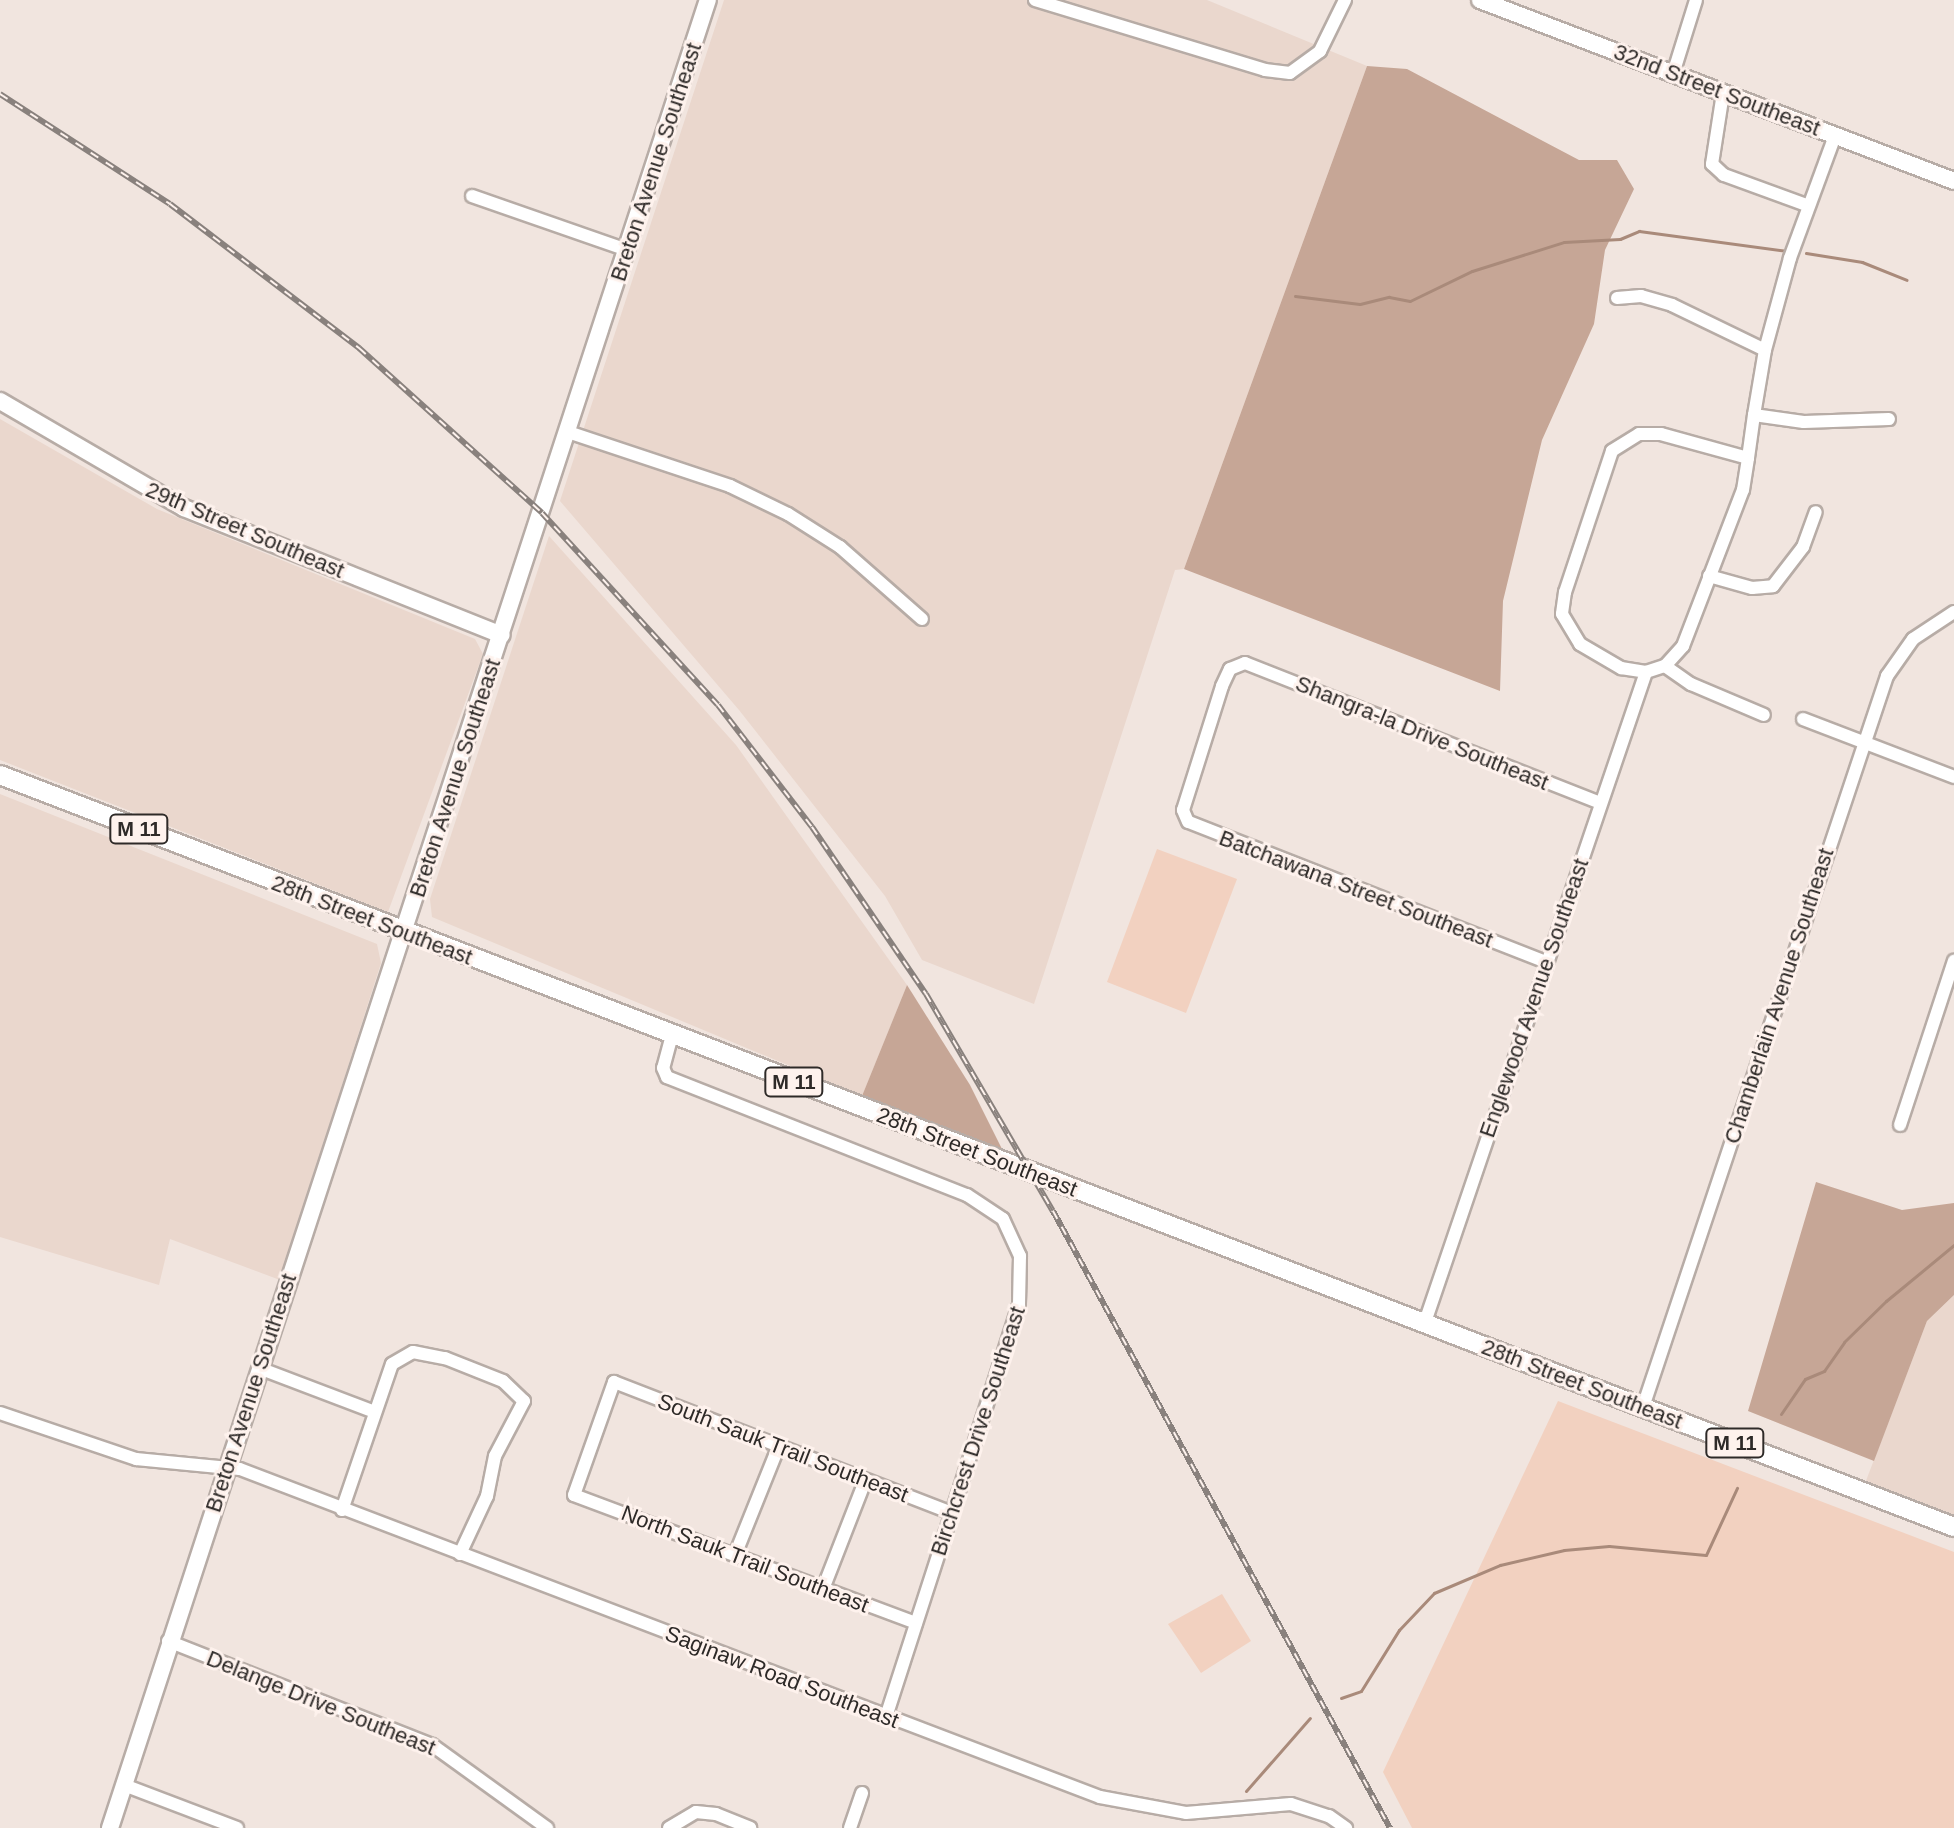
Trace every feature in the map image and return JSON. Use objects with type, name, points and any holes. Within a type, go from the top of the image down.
[{"type":"main road","name":"Breton Avenue Southeast","points":[[110,1828],[168,1641],[405,933],[708,0]]},
{"type":"main road","name":"32nd Street Southeast","points":[[1480,0],[1954,181]]},
{"type":"main road","name":"29th Street Southeast","points":[[0,401],[184,508],[502,635]]},
{"type":"main road","name":"28th Street Southeast","points":[[0,775],[1954,1527]]},
{"type":"street","points":[[1035,0],[1265,70],[1290,73],[1320,51],[1345,0]]},
{"type":"street","points":[[1673,74],[1696,0]]},
{"type":"street","points":[[1723,93],[1712,164],[1724,175],[1809,206]]},
{"type":"street","points":[[1748,458],[1661,434],[1639,434],[1612,451],[1580,540],[1562,614],[1569,631],[1597,657],[1646,672],[1665,666],[1683,646],[1743,490],[1765,350],[1784,279],[1809,206],[1839,137]]},
{"type":"street","points":[[1784,279],[1797,262],[1839,137]]},
{"type":"street","points":[[472,196],[627,250]]},
{"type":"street","points":[[1617,298],[1641,296],[1672,305],[1765,350]]},
{"type":"street","points":[[1754,415],[1804,422],[1889,419]]},
{"type":"street","points":[[568,432],[730,486],[788,514],[840,547],[922,619]]},
{"type":"street","points":[[1709,576],[1752,588],[1773,586],[1803,547],[1816,512]]},
{"type":"street","name":"Chamberlain Avenue Southeast","points":[[1643,1407],[1863,743],[1896,664],[1913,639],[1954,612]]},
{"type":"street","name":"Batchawana Street Southeast","points":[[1245,663],[1230,669],[1222,686],[1186,800],[1185,816],[1198,827],[1546,962]]},
{"type":"street","name":"Shangra-la Drive Southeast","points":[[1245,663],[1600,803]]},
{"type":"street","points":[[1665,666],[1691,684],[1764,715]]},
{"type":"street","name":"Englewood Avenue Southeast","points":[[1424,1325],[1646,672]]},
{"type":"street","points":[[1803,719],[1954,777]]},
{"type":"street","points":[[1900,1125],[1954,961]]},
{"type":"street","name":"Birchcrest Drive Southeast","points":[[672,1035],[663,1068],[667,1077],[967,1195],[991,1209],[1011,1230],[1020,1256],[1023,1288],[886,1716]]},
{"type":"street","points":[[342,1510],[372,1411],[400,1356],[429,1352],[513,1386],[524,1401],[495,1456],[487,1496],[460,1554]]},
{"type":"street","points":[[259,1368],[372,1411]]},
{"type":"street","name":"South Sauk Trail Southeast","points":[[574,1495],[614,1382],[952,1513]]},
{"type":"street","name":"Saginaw Road Southeast","points":[[0,1413],[136,1459],[226,1467],[886,1716],[1138,1807],[1219,1812],[1291,1804],[1329,1816],[1346,1828]]},
{"type":"street","points":[[735,1555],[778,1448]]},
{"type":"street","points":[[823,1589],[865,1481]]},
{"type":"street","name":"North Sauk Trail Southeast","points":[[574,1495],[916,1623]]},
{"type":"street","name":"Delange Drive Southeast","points":[[168,1641],[432,1745],[547,1828]]},
{"type":"street","points":[[124,1785],[237,1828]]},
{"type":"street","points":[[850,1828],[862,1793]]},
{"type":"street","points":[[669,1828],[696,1812],[716,1814],[750,1828]]},
{"type":"shaded area","points":[[724,0],[1207,0],[1367,66],[1184,569],[1175,570],[1034,1004],[922,960],[885,896],[739,710],[560,501]]},
{"type":"shaded area","points":[[1367,66],[1407,69],[1579,160],[1617,160],[1634,189],[1605,250],[1594,324],[1542,440],[1503,601],[1500,691],[1184,569]]},
{"type":"shaded area","points":[[0,419],[157,509],[475,639],[483,654],[388,912],[0,760]]},
{"type":"shaded area","points":[[549,536],[736,745],[907,985],[862,1096],[432,917],[430,899]]},
{"type":"shaded area","points":[[0,794],[377,944],[381,963],[280,1280],[170,1239],[159,1285],[0,1237]]},
{"type":"shaded area","points":[[1157,849],[1237,879],[1186,1013],[1107,982]]},
{"type":"shaded area","points":[[907,985],[970,1085],[1003,1151],[862,1096]]},
{"type":"shaded area","points":[[1816,1182],[1902,1210],[1954,1203],[1954,1295],[1927,1321],[1874,1461],[1748,1411]]},
{"type":"shaded area","points":[[1954,1295],[1954,1520],[1864,1486],[1927,1321]]},
{"type":"shaded area","points":[[1558,1401],[1954,1552],[1954,1828],[1412,1828],[1383,1772]]},
{"type":"shaded area","points":[[1222,1594],[1251,1641],[1201,1673],[1168,1624]]},
{"type":"waterway","points":[[1295,296],[1360,304],[1389,297],[1410,301],[1472,271],[1564,242],[1620,239],[1639,231],[1786,251]]},
{"type":"waterway","points":[[1806,253],[1862,262],[1907,280]]},
{"type":"waterway","points":[[1781,1414],[1805,1379],[1824,1371],[1844,1342],[1886,1301],[1954,1245]]},
{"type":"waterway","points":[[1341,1698],[1361,1691],[1399,1630],[1434,1593],[1500,1565],[1564,1550],[1609,1546],[1706,1555],[1737,1488]]},
{"type":"waterway","points":[[1246,1791],[1310,1718]]},
{"type":"railway","points":[[0,94],[170,204],[359,348],[542,513],[718,705],[812,827],[926,994],[1053,1211],[1390,1828]]}]
